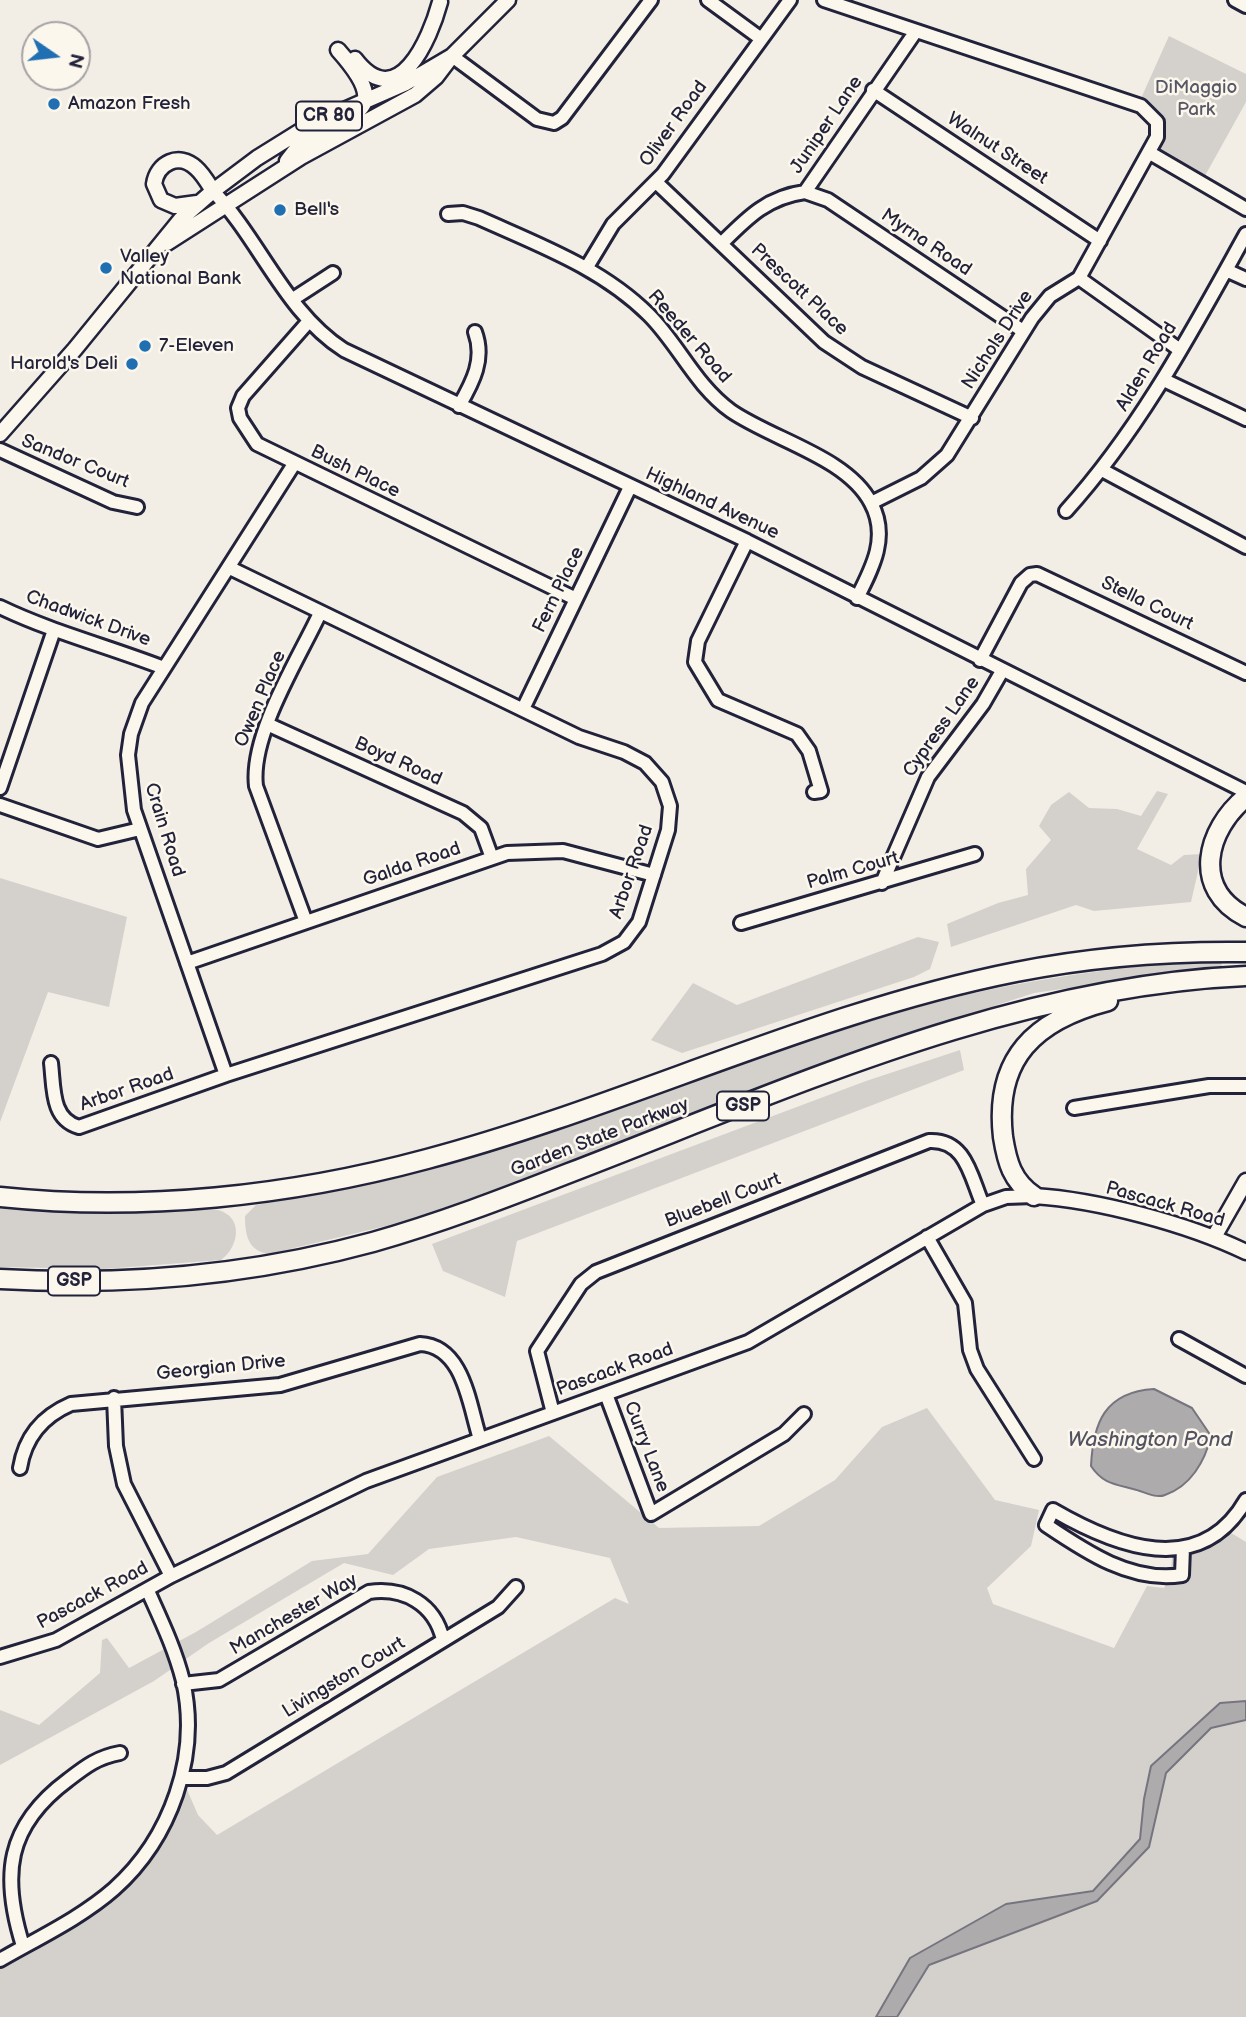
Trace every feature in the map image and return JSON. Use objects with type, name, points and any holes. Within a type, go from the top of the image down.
[{"type":"highway","points":[[1246,797],[1216,831],[1210,864],[1222,898],[1246,917]]},
{"type":"highway","name":"Garden State Parkway","points":[[0,1197],[78,1202],[142,1202],[237,1195],[301,1186],[396,1167],[489,1140],[888,1005],[949,987],[1082,956],[1246,943]]},
{"type":"highway","name":"Garden State Parkway","points":[[1044,966],[1192,953],[1246,952]]},
{"type":"highway","name":"Garden State Parkway","points":[[0,1279],[149,1279],[245,1269],[373,1242],[465,1213],[827,1074],[964,1027],[1091,994],[1218,977],[1246,976]]},
{"type":"highway","points":[[1034,1196],[1016,1180],[1009,1168],[1001,1116],[1006,1079],[1022,1048],[1050,1023],[1077,1011],[1218,977]]},
{"type":"highway","points":[[0,1188],[78,1202]]},
{"type":"highway","points":[[0,1291],[82,1290],[149,1279]]},
{"type":"main road","name":"CR 80","points":[[160,247],[278,171],[402,104],[436,77],[452,56],[508,0]]},
{"type":"main road","points":[[278,171],[302,143],[351,118],[364,100],[360,80],[342,47],[371,76],[382,80],[391,77],[406,68],[422,51],[440,1]]},
{"type":"main road","points":[[420,75],[438,35],[440,1]]},
{"type":"main road","name":"CR 80","points":[[0,434],[181,219],[214,191],[294,134],[420,75],[452,56]]},
{"type":"main road","points":[[200,203],[175,206],[161,200],[154,184],[161,167],[173,160],[190,163],[214,191]]},
{"type":"main road","points":[[1214,1237],[1246,1181]]},
{"type":"main road","name":"Pascack Road","points":[[1034,1196],[1083,1203],[1214,1237],[1246,1252]]},
{"type":"street","points":[[452,56],[537,119],[554,123],[562,118],[650,0]]},
{"type":"street","points":[[708,0],[760,38]]},
{"type":"street","name":"Oliver Road","points":[[587,267],[613,224],[656,182],[790,0]]},
{"type":"street","points":[[824,0],[916,31]]},
{"type":"street","points":[[1235,0],[1246,6]]},
{"type":"street","name":"Juniper Lane","points":[[721,244],[762,205],[786,194],[805,192],[916,31]]},
{"type":"street","name":"Nichols Drive","points":[[872,503],[905,488],[934,468],[960,438],[1023,331],[1050,296],[1079,278],[1157,137],[1157,122],[1153,115],[1141,106],[916,31]]},
{"type":"street","name":"Walnut Street","points":[[873,90],[1100,241]]},
{"type":"street","points":[[1150,153],[1246,209]]},
{"type":"street","name":"Prescott Place","points":[[656,182],[808,328],[841,354],[971,418]]},
{"type":"street","name":"Highland Avenue","points":[[214,191],[309,321],[344,350],[747,541],[1246,792]]},
{"type":"street","name":"Myrna Road","points":[[805,192],[828,200],[1023,331]]},
{"type":"street","name":"Reeder Road","points":[[448,214],[463,213],[480,218],[587,267],[620,290],[650,316],[713,396],[748,422],[847,475],[872,503]]},
{"type":"street","name":"Alden Road","points":[[1066,511],[1102,470],[1164,380],[1246,234]]},
{"type":"street","points":[[1226,270],[1246,279]]},
{"type":"street","points":[[293,299],[333,272]]},
{"type":"street","points":[[1079,278],[1180,350]]},
{"type":"street","name":"Bush Place","points":[[309,321],[243,396],[238,408],[249,436],[295,464],[576,599]]},
{"type":"street","points":[[459,406],[472,383],[478,363],[479,345],[475,332]]},
{"type":"street","points":[[1164,380],[1246,419]]},
{"type":"street","name":"Sandor Court","points":[[0,450],[113,502],[137,507]]},
{"type":"street","name":"Crain Road","points":[[226,1075],[140,829],[128,775],[131,734],[142,703],[295,464]]},
{"type":"street","points":[[1102,470],[1246,547]]},
{"type":"street","name":"Fern Place","points":[[523,709],[630,487]]},
{"type":"street","points":[[857,598],[879,548],[878,522],[872,503]]},
{"type":"street","points":[[747,541],[698,641],[695,662],[718,700],[788,729],[804,743],[821,791],[814,793]]},
{"type":"street","name":"Arbor Road","points":[[51,1063],[59,1114],[66,1123],[79,1127],[226,1075],[602,954],[633,932],[654,875],[670,819],[667,794],[655,773],[635,757],[579,737],[230,568]]},
{"type":"street","name":"Stella Court","points":[[981,660],[1021,583],[1031,575],[1044,576],[1246,673]]},
{"type":"street","name":"Chadwick Drive","points":[[0,607],[54,630],[108,646],[164,668]]},
{"type":"street","name":"Owen Place","points":[[306,922],[256,786],[255,760],[267,724],[320,613]]},
{"type":"street","points":[[0,788],[54,630]]},
{"type":"street","name":"Cypress Lane","points":[[882,883],[928,777],[983,704],[1002,671]]},
{"type":"street","name":"Boyd Road","points":[[267,724],[463,813],[481,828],[492,858]]},
{"type":"street","points":[[0,805],[87,837],[110,839],[140,829]]},
{"type":"street","name":"Galda Road","points":[[187,963],[492,858],[523,850],[563,851],[654,875]]},
{"type":"street","name":"Palm Court","points":[[741,923],[975,854]]},
{"type":"street","points":[[1074,1108],[1209,1086],[1246,1086]]},
{"type":"street","name":"Bluebell Court","points":[[553,1413],[537,1351],[581,1284],[596,1272],[929,1141],[945,1142],[958,1152],[971,1168],[983,1205]]},
{"type":"street","name":"Pascack Road","points":[[0,1657],[56,1640],[171,1576],[366,1481],[748,1342],[983,1205],[1006,1197],[1034,1196]]},
{"type":"street","points":[[928,1237],[965,1303],[973,1360],[1034,1459]]},
{"type":"street","points":[[1179,1339],[1246,1376]]},
{"type":"street","name":"Georgian Drive","points":[[20,1468],[30,1438],[47,1417],[71,1404],[280,1385],[411,1346],[429,1345],[445,1352],[456,1365],[480,1439]]},
{"type":"street","name":"Curry Lane","points":[[606,1394],[651,1514],[784,1434],[803,1414]]},
{"type":"street","points":[[114,1398],[116,1446],[124,1484],[171,1576]]},
{"type":"street","points":[[1183,1548],[1182,1575],[1170,1577],[1121,1568],[1088,1553],[1046,1525],[1054,1510],[1081,1527],[1115,1542],[1154,1549],[1183,1548],[1223,1528],[1246,1500]]},
{"type":"street","name":"Livingston Court","points":[[181,1778],[207,1778],[226,1773],[498,1607],[516,1587]]},
{"type":"street","points":[[0,1960],[95,1904],[129,1875],[167,1818],[181,1778],[188,1732],[183,1684],[170,1640],[148,1591]]},
{"type":"street","name":"Manchester Way","points":[[183,1684],[219,1680],[369,1592],[394,1591],[416,1600],[432,1615],[443,1640]]},
{"type":"street","points":[[23,1947],[13,1915],[10,1877],[23,1828],[44,1798],[99,1756],[120,1753]]},
{"type":"green space","name":"DiMaggio Park","points":[[1169,36],[1246,74],[1246,102],[1201,183],[1150,153],[1158,130],[1138,105]]},
{"type":"green space","points":[[1157,791],[1168,794],[1137,849],[1171,865],[1184,855],[1202,854],[1191,902],[1094,911],[1076,905],[951,947],[947,924],[998,903],[1028,895],[1026,869],[1051,840],[1039,826],[1051,805],[1069,792],[1089,808],[1117,809],[1141,816]]},
{"type":"green space","points":[[0,878],[127,917],[109,1007],[48,992],[0,1122]]},
{"type":"green space","points":[[918,937],[939,942],[930,969],[914,977],[682,1053],[651,1040],[693,983],[737,1005]]},
{"type":"green space","points":[[1221,959],[1222,966],[1034,993],[840,1056],[679,1122],[411,1220],[269,1254],[252,1246],[247,1236],[245,1216],[256,1205],[383,1181],[458,1162],[904,1011],[1021,983],[1141,966]]},
{"type":"green space","points":[[960,1050],[964,1070],[517,1241],[505,1297],[443,1271],[432,1244],[866,1081]]},
{"type":"green space","points":[[0,1208],[218,1210],[232,1219],[236,1233],[232,1248],[221,1260],[104,1269],[0,1267]]},
{"type":"green space","points":[[927,1408],[995,1500],[1039,1510],[1031,1546],[987,1588],[993,1604],[1114,1648],[1147,1586],[1164,1588],[1170,1577],[1173,1549],[1223,1528],[1246,1542],[1246,2017],[897,2017],[929,1965],[1097,1901],[1149,1847],[1144,1804],[1140,1839],[1093,1891],[1006,1904],[910,1958],[876,2017],[0,2017],[0,1960],[95,1904],[144,1857],[182,1778],[198,1815],[217,1835],[615,1598],[629,1604],[610,1558],[516,1537],[429,1549],[393,1575],[344,1563],[209,1643],[154,1681],[0,1765],[0,1710],[39,1725],[100,1673],[102,1640],[107,1638],[129,1668],[196,1632],[312,1561],[368,1554],[437,1477],[549,1436],[659,1528],[759,1526],[835,1480],[882,1427]]},
{"type":"water","name":"Washington Pond","points":[[1154,1389],[1192,1408],[1211,1436],[1196,1472],[1182,1486],[1161,1496],[1109,1482],[1091,1466],[1095,1437],[1105,1413],[1123,1396]]},
{"type":"water","points":[[1246,1701],[1246,1720],[1211,1728],[1166,1773],[1149,1847],[1097,1901],[929,1965],[897,2017],[876,2017],[910,1958],[1006,1904],[1093,1891],[1140,1839],[1151,1766],[1220,1703]]},
{"type":"place","name":"Amazon Fresh","points":[[54,104]]},
{"type":"place","name":"Bell's","points":[[280,210]]},
{"type":"place","name":"Valley National Bank","points":[[106,268]]},
{"type":"place","name":"7-Eleven","points":[[145,346]]},
{"type":"place","name":"Harold's Deli","points":[[132,364]]}]
